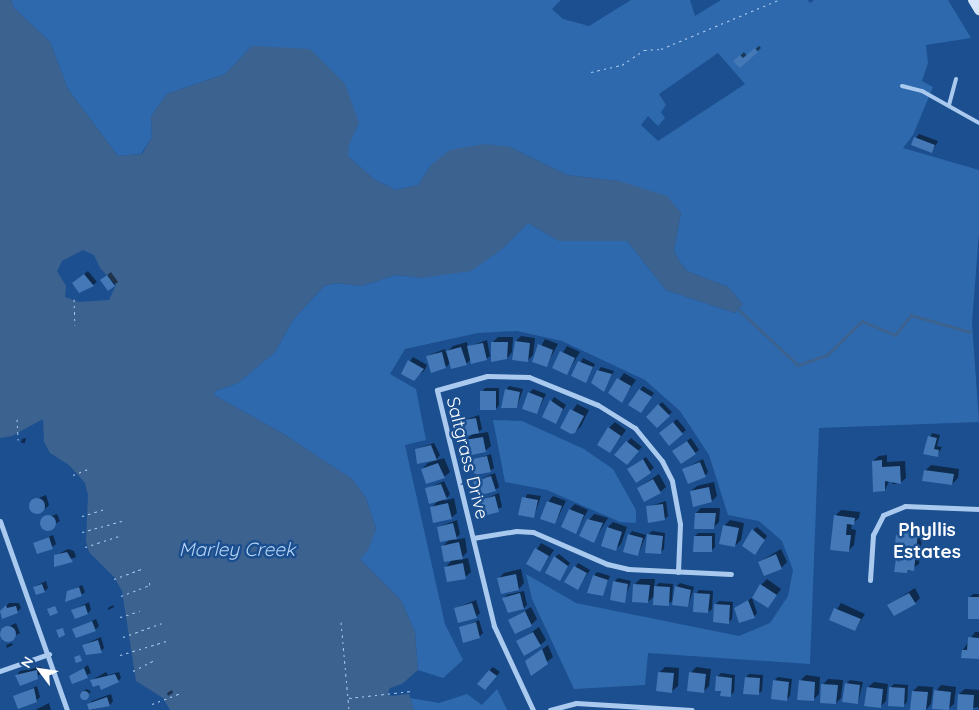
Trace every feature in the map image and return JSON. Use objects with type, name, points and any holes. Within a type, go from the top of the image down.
[{"type":"street","points":[[974,0],[979,10]]},
{"type":"street","name":"Saltgrass Drive","points":[[533,710],[494,626],[437,390],[487,376],[529,377],[617,415],[650,444],[672,482],[678,502],[678,572]]},
{"type":"street","points":[[870,580],[872,535],[883,515],[905,506],[979,509]]},
{"type":"street","points":[[0,521],[49,654],[67,710]]},
{"type":"street","points":[[472,538],[516,531],[532,532],[607,564],[628,569],[731,574]]},
{"type":"street","points":[[0,671],[49,654]]},
{"type":"street","points":[[550,710],[576,704],[692,710]]},
{"type":"lane","points":[[948,106],[956,79]]},
{"type":"lane","points":[[902,86],[922,91],[979,123]]},
{"type":"path","points":[[591,72],[622,66],[644,50],[661,49],[778,0]]},
{"type":"path","points":[[74,299],[75,325]]},
{"type":"path","points":[[17,419],[18,440]]},
{"type":"path","points":[[73,475],[90,468]]},
{"type":"path","points":[[82,516],[105,509]]},
{"type":"path","points":[[82,532],[125,520]]},
{"type":"path","points":[[85,547],[122,535]]},
{"type":"path","points":[[114,579],[144,568]]},
{"type":"path","points":[[122,596],[150,585],[149,581]]},
{"type":"path","points":[[120,617],[140,611]]},
{"type":"path","points":[[341,622],[349,710]]},
{"type":"path","points":[[123,637],[162,623]]},
{"type":"path","points":[[120,654],[170,640]]},
{"type":"path","points":[[134,671],[155,660]]},
{"type":"path","points":[[348,698],[412,691]]},
{"type":"path","points":[[152,704],[180,693]]},
{"type":"shaded area","points":[[11,0],[561,0],[552,9],[563,19],[589,26],[631,0],[690,0],[695,16],[721,0],[808,0],[810,3],[814,0],[948,0],[971,38],[926,45],[928,63],[922,81],[933,87],[913,135],[903,148],[979,170],[979,233],[972,323],[979,422],[819,428],[810,664],[648,653],[645,685],[574,689],[532,599],[526,574],[576,603],[739,636],[770,623],[788,596],[793,570],[782,541],[759,521],[728,515],[709,455],[680,411],[645,380],[562,341],[517,331],[478,333],[405,349],[390,374],[416,389],[426,440],[405,445],[445,624],[463,660],[443,678],[418,670],[415,632],[401,600],[360,559],[376,529],[366,498],[352,479],[282,433],[214,395],[215,391],[238,383],[275,352],[293,320],[324,286],[336,283],[361,286],[396,275],[421,278],[502,249],[528,223],[559,241],[627,241],[666,290],[735,313],[743,304],[728,287],[687,271],[680,262],[674,251],[681,213],[619,181],[567,175],[510,147],[431,165],[418,185],[396,190],[375,180],[348,156],[348,145],[359,123],[252,46],[225,74],[167,94],[151,116],[152,137],[141,154],[118,156],[68,89],[50,42],[14,8]],"holes":[[[718,53],[745,84],[658,141],[641,125],[648,116],[658,126],[665,118],[661,112],[666,105],[659,94]]]},
{"type":"shaded area","points":[[493,420],[522,421],[584,449],[613,469],[636,510],[636,523],[620,522],[547,490],[505,482]]},
{"type":"shaded area","points":[[497,689],[507,710],[414,710],[410,698],[439,703],[467,694],[482,705]]},
{"type":"water","name":"Marley Creek","points":[[0,0],[11,0],[14,8],[50,42],[68,89],[118,156],[142,154],[152,137],[151,116],[167,94],[225,74],[252,46],[310,49],[345,84],[359,123],[349,145],[348,156],[375,180],[396,190],[418,185],[431,165],[450,150],[485,144],[510,147],[567,175],[619,181],[667,196],[681,213],[674,251],[680,262],[687,271],[728,287],[743,304],[735,313],[666,290],[627,241],[559,241],[528,223],[502,249],[471,271],[421,278],[396,275],[361,286],[336,283],[324,286],[293,320],[275,352],[238,383],[215,391],[214,395],[282,433],[352,479],[366,498],[376,529],[368,550],[360,559],[401,600],[415,632],[418,670],[402,684],[390,688],[388,693],[391,696],[409,694],[414,710],[170,710],[163,698],[136,681],[122,591],[114,577],[89,552],[86,541],[88,495],[85,483],[69,465],[50,453],[44,442],[43,419],[12,436],[0,438]],"holes":[[[83,250],[94,255],[100,268],[116,285],[109,300],[79,302],[65,297],[66,286],[57,271],[62,261]]]},
{"type":"building","points":[[755,48],[758,52],[740,68],[733,61],[740,55],[743,58]]},
{"type":"building","points":[[914,137],[935,145],[932,153],[911,145]]},
{"type":"building","points":[[84,274],[94,286],[79,293],[72,283]]},
{"type":"building","points":[[107,275],[115,286],[108,291],[100,280]]},
{"type":"building","points":[[515,341],[530,343],[528,362],[512,360]]},
{"type":"building","points":[[491,342],[508,342],[507,359],[491,362]]},
{"type":"building","points":[[483,343],[487,360],[471,364],[467,346]]},
{"type":"building","points":[[538,344],[553,350],[547,367],[532,362]]},
{"type":"building","points":[[461,347],[467,365],[451,369],[446,351]]},
{"type":"building","points":[[560,351],[575,358],[567,375],[552,368]]},
{"type":"building","points":[[442,352],[446,368],[431,373],[426,356]]},
{"type":"building","points":[[408,360],[424,369],[414,381],[401,374]]},
{"type":"building","points":[[578,361],[593,367],[586,383],[571,376]]},
{"type":"building","points":[[597,370],[612,374],[604,392],[591,383]]},
{"type":"building","points":[[617,378],[631,386],[622,403],[608,393]]},
{"type":"building","points":[[505,389],[520,392],[517,408],[501,408]]},
{"type":"building","points":[[639,389],[652,397],[641,413],[628,405]]},
{"type":"building","points":[[480,391],[496,391],[496,410],[480,410]]},
{"type":"building","points":[[528,392],[543,398],[537,414],[522,409]]},
{"type":"building","points":[[550,400],[563,409],[556,424],[542,417]]},
{"type":"building","points":[[658,404],[670,416],[657,428],[646,417]]},
{"type":"building","points":[[570,409],[584,416],[575,433],[571,434],[560,428]]},
{"type":"building","points":[[476,418],[479,433],[461,437],[458,421]]},
{"type":"building","points":[[673,422],[683,434],[669,446],[659,433]]},
{"type":"building","points":[[608,427],[621,436],[610,453],[597,445]]},
{"type":"building","points":[[928,436],[937,438],[934,449],[939,450],[938,457],[923,454]]},
{"type":"building","points":[[483,437],[486,452],[467,456],[464,440]]},
{"type":"building","points":[[626,441],[639,451],[627,465],[614,455]]},
{"type":"building","points":[[687,441],[696,454],[681,464],[672,451]]},
{"type":"building","points":[[431,445],[437,460],[417,464],[415,449]]},
{"type":"building","points":[[487,456],[491,472],[475,475],[468,460]]},
{"type":"building","points":[[643,459],[651,473],[636,483],[627,469]]},
{"type":"building","points":[[882,460],[882,467],[900,466],[901,484],[885,481],[885,491],[873,492],[872,461]]},
{"type":"building","points":[[700,462],[706,477],[688,484],[682,469]]},
{"type":"building","points":[[438,463],[445,478],[426,484],[421,469]]},
{"type":"building","points":[[924,470],[954,474],[952,485],[922,481]]},
{"type":"building","points":[[491,476],[496,491],[478,496],[473,481]]},
{"type":"building","points":[[653,479],[661,493],[644,502],[637,488]]},
{"type":"building","points":[[441,484],[447,499],[429,504],[425,488]]},
{"type":"building","points":[[709,487],[712,502],[693,507],[690,491]]},
{"type":"building","points":[[495,496],[499,512],[483,516],[479,500]]},
{"type":"building","points":[[522,497],[538,500],[534,518],[518,515]]},
{"type":"building","points":[[37,498],[45,506],[37,514],[29,506]]},
{"type":"building","points":[[547,501],[562,506],[555,524],[540,519]]},
{"type":"building","points":[[448,503],[452,519],[433,523],[430,507]]},
{"type":"building","points":[[663,504],[665,520],[648,523],[646,506]]},
{"type":"building","points":[[569,509],[584,515],[576,534],[561,527]]},
{"type":"building","points":[[695,513],[716,513],[714,529],[694,529]]},
{"type":"building","points":[[48,515],[56,523],[48,531],[40,523]]},
{"type":"building","points":[[834,515],[855,518],[854,525],[847,524],[846,535],[851,535],[849,552],[830,550]]},
{"type":"building","points":[[587,519],[603,523],[594,543],[579,536]]},
{"type":"building","points":[[453,523],[457,539],[440,542],[437,527]]},
{"type":"building","points":[[723,525],[739,528],[735,547],[719,544]]},
{"type":"building","points":[[607,527],[622,532],[616,551],[601,546]]},
{"type":"building","points":[[752,529],[765,540],[755,555],[742,546]]},
{"type":"building","points":[[903,531],[918,533],[914,571],[908,570],[907,573],[894,572],[897,552],[905,553],[906,546],[895,545],[896,535],[902,536]]},
{"type":"building","points":[[628,534],[643,538],[638,556],[623,552]]},
{"type":"building","points":[[647,534],[663,536],[661,554],[645,553]]},
{"type":"building","points":[[694,536],[712,536],[712,552],[693,552]]},
{"type":"building","points":[[49,537],[53,549],[37,554],[33,543]]},
{"type":"building","points":[[459,542],[463,559],[444,562],[441,546]]},
{"type":"building","points":[[535,548],[549,556],[540,572],[526,564]]},
{"type":"building","points":[[67,552],[73,562],[54,567],[54,555]]},
{"type":"building","points":[[776,554],[782,569],[764,576],[758,562]]},
{"type":"building","points":[[554,556],[568,566],[560,581],[545,573]]},
{"type":"building","points":[[463,563],[466,579],[447,582],[444,567]]},
{"type":"building","points":[[574,566],[587,573],[578,590],[564,582]]},
{"type":"building","points":[[516,574],[519,590],[501,594],[497,578]]},
{"type":"building","points":[[593,575],[608,580],[603,596],[587,593]]},
{"type":"building","points":[[613,581],[628,584],[625,603],[610,600]]},
{"type":"building","points":[[42,584],[45,592],[36,595],[33,587]]},
{"type":"building","points":[[633,584],[650,585],[648,603],[632,602]]},
{"type":"building","points":[[760,584],[777,595],[768,608],[752,598]]},
{"type":"building","points":[[654,586],[670,587],[669,606],[653,605]]},
{"type":"building","points":[[675,586],[691,590],[688,607],[672,605]]},
{"type":"building","points":[[79,587],[82,596],[65,602],[67,591]]},
{"type":"building","points":[[520,593],[524,609],[508,613],[502,598]]},
{"type":"building","points":[[694,593],[710,594],[708,613],[693,612]]},
{"type":"building","points":[[909,593],[916,604],[894,616],[887,605]]},
{"type":"building","points":[[968,597],[979,597],[979,619],[968,619]]},
{"type":"building","points":[[748,600],[755,618],[739,623],[734,608]]},
{"type":"building","points":[[472,603],[477,618],[458,623],[454,608]]},
{"type":"building","points":[[714,604],[730,605],[729,624],[713,622]]},
{"type":"building","points":[[6,605],[7,608],[16,606],[18,613],[2,619],[0,611]]},
{"type":"building","points":[[85,605],[88,614],[75,619],[71,610]]},
{"type":"building","points":[[55,606],[58,613],[50,616],[47,609]]},
{"type":"building","points":[[834,608],[861,619],[855,631],[829,620]]},
{"type":"building","points":[[525,611],[532,626],[515,634],[508,620]]},
{"type":"building","points":[[92,621],[96,631],[76,638],[72,629]]},
{"type":"building","points":[[476,622],[480,638],[463,643],[459,627]]},
{"type":"building","points":[[8,626],[14,628],[16,634],[14,640],[8,642],[2,640],[0,634],[2,628]]},
{"type":"building","points":[[63,628],[65,635],[59,638],[56,630]]},
{"type":"building","points":[[533,632],[541,646],[524,656],[516,641]]},
{"type":"building","points":[[968,637],[979,638],[979,659],[961,658],[962,650],[967,650]]},
{"type":"building","points":[[98,640],[102,653],[86,655],[82,645]]},
{"type":"building","points":[[542,649],[548,664],[531,676],[525,661]]},
{"type":"building","points":[[80,655],[82,661],[76,663],[74,657]]},
{"type":"building","points":[[84,668],[88,678],[72,684],[69,676]]},
{"type":"building","points":[[37,670],[38,679],[20,686],[15,675]]},
{"type":"building","points":[[489,670],[497,676],[485,690],[477,684]]},
{"type":"building","points":[[658,672],[674,673],[672,693],[656,691]]},
{"type":"building","points":[[689,672],[706,674],[704,693],[687,691]]},
{"type":"building","points":[[115,674],[119,682],[101,690],[99,685],[93,687],[90,680]]},
{"type":"building","points":[[716,676],[732,678],[731,697],[720,696],[721,691],[715,691]]},
{"type":"building","points":[[745,677],[760,678],[759,695],[743,694]]},
{"type":"building","points":[[773,680],[789,682],[787,701],[771,699]]},
{"type":"building","points":[[799,680],[815,682],[814,701],[797,700]]},
{"type":"building","points":[[845,683],[860,685],[858,704],[842,702]]},
{"type":"building","points":[[821,684],[838,685],[836,704],[820,703]]},
{"type":"building","points":[[867,687],[883,689],[881,708],[864,706]]},
{"type":"building","points":[[889,687],[905,688],[904,707],[888,706]]},
{"type":"building","points":[[34,688],[37,702],[18,709],[13,696]]},
{"type":"building","points":[[84,690],[89,695],[84,700],[79,695]]},
{"type":"building","points":[[934,690],[951,692],[949,710],[932,709]]},
{"type":"building","points":[[912,691],[928,692],[926,710],[910,710]]},
{"type":"building","points":[[958,694],[974,695],[973,710],[957,710]]},
{"type":"building","points":[[107,697],[110,706],[89,710],[87,704]]},
{"type":"waterway","points":[[738,309],[798,365],[827,355],[862,321],[895,335],[911,315],[970,332]]},
{"type":"district","name":"Phyllis Estates","points":[[927,541]]}]
